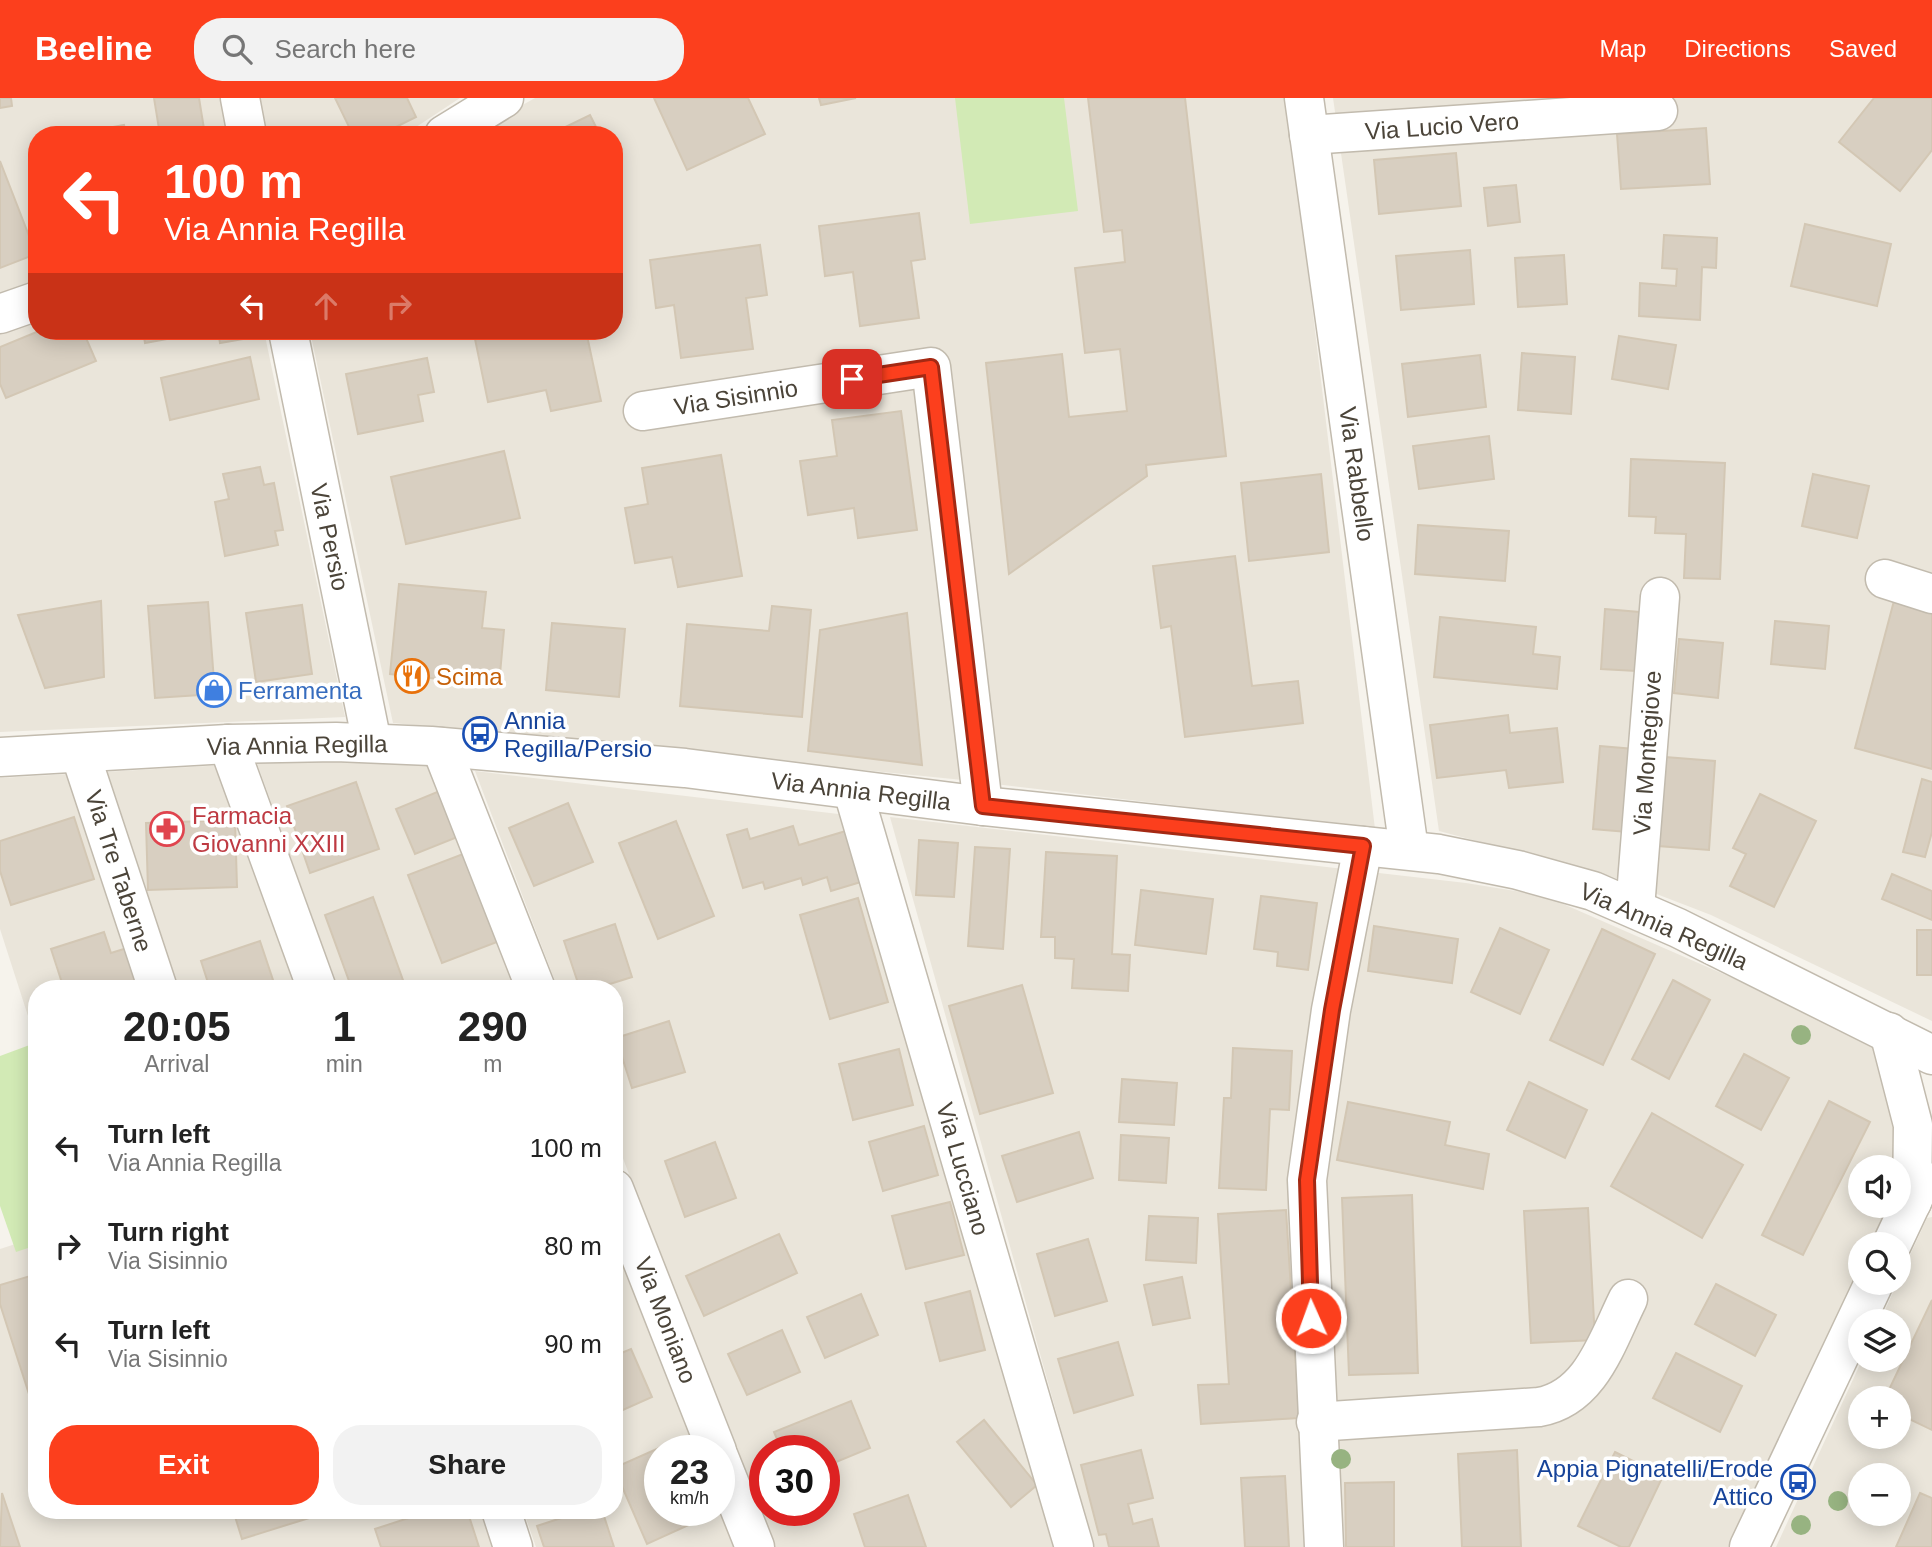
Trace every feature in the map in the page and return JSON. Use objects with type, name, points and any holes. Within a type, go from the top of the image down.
[{"type":"street","points":[[240,98],[245,126]]},
{"type":"street","points":[[459,126],[504,98]]},
{"type":"street","name":"Via Lucio Vero","points":[[1307,116],[1658,111]]},
{"type":"street","name":"Via Rabbello","points":[[1307,116],[1409,850]]},
{"type":"street","points":[[0,314],[28,304]]},
{"type":"street","name":"Via Persio","points":[[290,340],[372,743]]},
{"type":"street","name":"Via Sisinnio","points":[[643,411],[931,367],[983,806]]},
{"type":"street","points":[[1885,579],[1932,594]]},
{"type":"street","name":"Via Montegiove","points":[[1635,908],[1660,597]]},
{"type":"street","name":"Via Annia Regilla","points":[[0,757],[228,744],[372,743],[441,747],[685,768],[983,806],[1409,850],[1528,872],[1568,883],[1635,908],[1932,1055]]},
{"type":"street","points":[[228,744],[314,980]]},
{"type":"street","points":[[441,747],[532,980]]},
{"type":"street","name":"Via Tre Taberne","points":[[80,753],[155,980]]},
{"type":"street","name":"Via Lucciano","points":[[853,791],[1074,1547]]},
{"type":"street","points":[[1324,1547],[1316,1422],[1307,1180],[1332,1010],[1363,846]]},
{"type":"street","points":[[1889,1032],[1913,1125],[1922,1197]]},
{"type":"street","points":[[1900,1232],[1922,1197],[1932,1159]]},
{"type":"street","name":"Via Moniano","points":[[623,1212],[711,1435]]},
{"type":"street","points":[[1749,1547],[1868,1295]]},
{"type":"street","points":[[1316,1422],[1539,1407],[1559,1402],[1586,1380],[1628,1300]]},
{"type":"street","points":[[735,1497],[755,1547]]},
{"type":"street","points":[[503,1519],[513,1547]]},
{"type":"shaded area","points":[[0,98],[460,98],[418,126],[28,126],[28,340],[266,340],[345,717],[0,732]]},
{"type":"shaded area","points":[[535,98],[1287,98],[1375,829],[953,779],[393,723],[312,340],[623,340],[623,126],[485,126]]},
{"type":"shaded area","points":[[1333,98],[1932,98],[1932,1021],[1711,915],[1610,876],[1439,831]]},
{"type":"shaded area","points":[[428,760],[514,980],[335,980],[257,763]]},
{"type":"shaded area","points":[[225,765],[300,980],[28,980],[28,1016],[0,929],[0,778]]},
{"type":"shaded area","points":[[475,771],[847,815],[1060,1547],[772,1547],[764,1526],[840,1526],[840,1435],[749,1435],[749,1487],[735,1451],[735,1435],[729,1435],[623,1158],[623,980],[555,980]]},
{"type":"shaded area","points":[[890,817],[1466,883],[1545,896],[1881,1043],[1899,1131],[1896,1155],[1848,1155],[1848,1218],[1886,1218],[1880,1232],[1848,1232],[1850,1295],[1728,1547],[1094,1547]]},
{"type":"shaded area","points":[[1932,1217],[1932,1547],[1776,1547],[1848,1390],[1848,1449],[1911,1449],[1911,1386],[1850,1386],[1856,1372],[1911,1372],[1911,1309],[1885,1309],[1892,1295],[1911,1295],[1911,1253],[1927,1218]]},
{"type":"shaded area","points":[[28,1240],[28,1519],[489,1519],[498,1547],[0,1547],[0,1249]]},
{"type":"shaded area","points":[[623,1263],[690,1435],[644,1435],[644,1526],[725,1526],[734,1547],[536,1547],[526,1519],[623,1519]]},
{"type":"green space","points":[[955,98],[1064,98],[1078,211],[970,224]]},
{"type":"green space","points":[[28,1046],[28,1248],[16,1252],[0,1206],[0,1056]]},
{"type":"building","points":[[0,98],[11,98],[12,106],[0,108]]},
{"type":"building","points":[[154,98],[199,98],[204,126],[159,126]]},
{"type":"building","points":[[335,98],[407,98],[416,117],[398,126],[349,126]]},
{"type":"building","points":[[654,98],[748,98],[765,134],[687,170]]},
{"type":"building","points":[[819,98],[856,98],[821,105]]},
{"type":"building","points":[[1088,98],[1185,98],[1226,456],[1146,465],[1147,476],[1009,574],[986,363],[1062,354],[1069,417],[1127,411],[1120,349],[1085,353],[1075,268],[1125,262],[1122,230],[1104,232]]},
{"type":"building","points":[[1874,98],[1932,98],[1932,150],[1900,191],[1839,142]]},
{"type":"building","points":[[590,115],[596,126],[567,126]]},
{"type":"building","points":[[1706,128],[1710,184],[1621,189],[1617,134]]},
{"type":"building","points":[[1456,153],[1461,206],[1379,214],[1374,160]]},
{"type":"building","points":[[0,161],[28,233],[28,257],[0,268]]},
{"type":"building","points":[[1516,185],[1520,222],[1488,226],[1484,188]]},
{"type":"building","points":[[919,213],[925,259],[911,261],[919,318],[860,326],[853,272],[825,276],[819,226]]},
{"type":"building","points":[[1805,224],[1891,244],[1877,306],[1791,286]]},
{"type":"building","points":[[1664,235],[1717,238],[1716,268],[1702,267],[1700,320],[1639,316],[1640,283],[1676,286],[1677,269],[1662,268]]},
{"type":"building","points":[[760,245],[767,295],[746,298],[753,349],[681,358],[674,305],[656,308],[650,260]]},
{"type":"building","points":[[1470,250],[1474,304],[1401,310],[1396,256]]},
{"type":"building","points":[[1564,255],[1567,304],[1518,307],[1515,258]]},
{"type":"building","points":[[28,336],[28,340],[87,340],[96,361],[6,398],[0,384],[0,347]]},
{"type":"building","points":[[1619,336],[1676,345],[1668,389],[1612,379]]},
{"type":"building","points":[[475,340],[588,340],[601,401],[551,411],[546,390],[488,402]]},
{"type":"building","points":[[1522,353],[1575,357],[1571,414],[1518,410]]},
{"type":"building","points":[[1480,355],[1486,407],[1408,417],[1402,364]]},
{"type":"building","points":[[250,357],[259,399],[170,420],[161,378]]},
{"type":"building","points":[[427,358],[434,392],[418,395],[423,421],[358,434],[346,374]]},
{"type":"building","points":[[901,411],[917,530],[858,538],[854,508],[808,515],[800,461],[837,456],[832,420]]},
{"type":"building","points":[[1489,436],[1494,479],[1419,489],[1413,446]]},
{"type":"building","points":[[504,451],[520,518],[406,544],[391,477]]},
{"type":"building","points":[[721,455],[742,576],[678,587],[672,557],[635,563],[625,508],[648,504],[642,468]]},
{"type":"building","points":[[1631,459],[1725,463],[1720,579],[1684,578],[1686,534],[1655,533],[1656,517],[1629,516]]},
{"type":"building","points":[[260,467],[264,485],[274,483],[283,530],[275,531],[278,545],[225,556],[215,502],[229,499],[223,474]]},
{"type":"building","points":[[1321,474],[1329,552],[1249,561],[1241,483]]},
{"type":"building","points":[[1813,474],[1869,486],[1857,538],[1802,526]]},
{"type":"building","points":[[1418,525],[1509,531],[1505,581],[1415,574]]},
{"type":"building","points":[[1235,556],[1252,686],[1298,681],[1303,723],[1185,737],[1171,626],[1161,628],[1153,566]]},
{"type":"building","points":[[399,584],[486,592],[482,628],[504,630],[499,685],[390,674]]},
{"type":"building","points":[[1895,597],[1932,608],[1932,769],[1855,748]]},
{"type":"building","points":[[101,601],[104,677],[45,688],[18,615]]},
{"type":"building","points":[[208,602],[215,694],[155,698],[148,606]]},
{"type":"building","points":[[302,605],[312,674],[256,682],[246,613]]},
{"type":"building","points":[[772,606],[811,610],[802,717],[680,706],[687,624],[769,631]]},
{"type":"building","points":[[1605,609],[1639,612],[1636,671],[1601,669]]},
{"type":"building","points":[[907,613],[922,765],[808,751],[820,630]]},
{"type":"building","points":[[1440,617],[1536,627],[1533,654],[1560,657],[1557,689],[1434,677]]},
{"type":"building","points":[[1775,621],[1829,626],[1825,669],[1771,664]]},
{"type":"building","points":[[552,623],[625,629],[619,697],[546,690]]},
{"type":"building","points":[[1679,639],[1723,643],[1718,698],[1674,693]]},
{"type":"building","points":[[1508,715],[1510,733],[1557,728],[1563,782],[1509,788],[1506,770],[1437,778],[1430,725]]},
{"type":"building","points":[[1600,746],[1634,749],[1627,832],[1593,829]]},
{"type":"building","points":[[1665,757],[1715,761],[1709,850],[1658,846]]},
{"type":"building","points":[[1922,779],[1932,782],[1932,832],[1925,857],[1903,852]]},
{"type":"building","points":[[356,782],[379,849],[310,873],[287,806]]},
{"type":"building","points":[[442,790],[460,836],[415,854],[396,809]]},
{"type":"building","points":[[1760,794],[1816,821],[1774,907],[1730,886],[1746,854],[1733,848]]},
{"type":"building","points":[[568,803],[593,862],[534,886],[509,828]]},
{"type":"building","points":[[74,817],[94,879],[11,905],[0,871],[0,841]]},
{"type":"building","points":[[235,820],[237,887],[148,890],[146,823]]},
{"type":"building","points":[[676,821],[714,916],[658,939],[619,843]]},
{"type":"building","points":[[793,826],[799,845],[849,830],[864,881],[831,891],[827,877],[803,885],[801,878],[765,889],[763,882],[743,888],[727,835],[747,829],[750,839]]},
{"type":"building","points":[[919,840],[958,843],[954,897],[916,895]]},
{"type":"building","points":[[975,847],[1010,849],[1003,949],[968,946]]},
{"type":"building","points":[[1046,852],[1117,856],[1112,954],[1130,955],[1128,991],[1072,988],[1074,959],[1055,958],[1055,937],[1041,937]]},
{"type":"building","points":[[463,854],[497,942],[442,963],[408,875]]},
{"type":"building","points":[[1892,874],[1932,891],[1932,920],[1882,899]]},
{"type":"building","points":[[1141,890],[1213,899],[1206,954],[1135,945]]},
{"type":"building","points":[[1261,896],[1317,903],[1308,970],[1277,966],[1278,952],[1254,949]]},
{"type":"building","points":[[373,897],[403,980],[349,980],[325,915]]},
{"type":"building","points":[[858,898],[888,1002],[830,1019],[800,915]]},
{"type":"building","points":[[615,924],[632,977],[622,980],[577,980],[564,941]]},
{"type":"building","points":[[1374,926],[1458,939],[1452,983],[1368,971]]},
{"type":"building","points":[[1500,928],[1549,950],[1520,1014],[1471,992]]},
{"type":"building","points":[[1602,929],[1655,954],[1603,1065],[1550,1040]]},
{"type":"building","points":[[1917,930],[1932,930],[1932,975],[1917,975]]},
{"type":"building","points":[[104,932],[111,953],[127,948],[137,980],[61,980],[51,949]]},
{"type":"building","points":[[260,941],[273,980],[207,980],[201,961]]},
{"type":"building","points":[[1673,980],[1710,1000],[1669,1079],[1632,1059]]},
{"type":"building","points":[[1022,985],[1053,1093],[980,1114],[949,1006]]},
{"type":"building","points":[[669,1021],[685,1072],[632,1088],[623,1060],[623,1036]]},
{"type":"building","points":[[1233,1048],[1292,1051],[1289,1110],[1270,1109],[1266,1190],[1219,1188],[1224,1098],[1231,1098]]},
{"type":"building","points":[[899,1049],[913,1105],[853,1120],[839,1064]]},
{"type":"building","points":[[1744,1054],[1789,1078],[1761,1130],[1716,1106]]},
{"type":"building","points":[[1122,1079],[1177,1083],[1174,1125],[1119,1122]]},
{"type":"building","points":[[1529,1082],[1587,1110],[1565,1158],[1507,1130]]},
{"type":"building","points":[[1829,1101],[1870,1122],[1853,1155],[1848,1155],[1848,1166],[1803,1255],[1762,1235]]},
{"type":"building","points":[[1348,1102],[1450,1122],[1445,1145],[1489,1154],[1483,1189],[1337,1160]]},
{"type":"building","points":[[1652,1113],[1743,1165],[1702,1238],[1611,1186]]},
{"type":"building","points":[[924,1126],[938,1175],[883,1191],[869,1142]]},
{"type":"building","points":[[1079,1132],[1093,1178],[1017,1202],[1002,1156]]},
{"type":"building","points":[[1121,1135],[1169,1138],[1166,1183],[1119,1180]]},
{"type":"building","points":[[715,1142],[736,1198],[685,1217],[665,1161]]},
{"type":"building","points":[[1412,1195],[1418,1373],[1349,1375],[1342,1198]]},
{"type":"building","points":[[950,1202],[964,1255],[906,1269],[892,1216]]},
{"type":"building","points":[[1588,1208],[1595,1340],[1531,1343],[1524,1211]]},
{"type":"building","points":[[1286,1210],[1299,1418],[1201,1424],[1198,1385],[1229,1384],[1218,1214]]},
{"type":"building","points":[[1149,1216],[1198,1218],[1196,1263],[1146,1260]]},
{"type":"building","points":[[779,1234],[797,1273],[704,1316],[686,1276]]},
{"type":"building","points":[[1088,1239],[1107,1301],[1055,1316],[1037,1254]]},
{"type":"building","points":[[28,1277],[28,1391],[0,1304],[0,1285]]},
{"type":"building","points":[[1182,1277],[1190,1318],[1153,1325],[1144,1285]]},
{"type":"building","points":[[1716,1284],[1776,1315],[1755,1356],[1695,1324]]},
{"type":"building","points":[[970,1291],[985,1350],[940,1361],[925,1303]]},
{"type":"building","points":[[861,1294],[878,1335],[825,1358],[807,1317]]},
{"type":"building","points":[[1932,1300],[1932,1430],[1911,1420],[1911,1386],[1891,1386],[1897,1372],[1911,1372],[1911,1344]]},
{"type":"building","points":[[782,1330],[800,1372],[747,1395],[728,1354]]},
{"type":"building","points":[[1118,1342],[1133,1395],[1074,1413],[1058,1359]]},
{"type":"building","points":[[631,1349],[652,1397],[623,1410],[623,1352]]},
{"type":"building","points":[[1676,1353],[1742,1386],[1720,1432],[1653,1398]]},
{"type":"building","points":[[851,1401],[870,1448],[840,1460],[840,1435],[775,1435],[774,1432]]},
{"type":"building","points":[[984,1420],[1037,1485],[1011,1507],[957,1442]]},
{"type":"building","points":[[1141,1450],[1153,1498],[1128,1504],[1133,1524],[1152,1519],[1159,1547],[1109,1547],[1106,1534],[1099,1535],[1081,1465]]},
{"type":"building","points":[[1517,1450],[1521,1547],[1462,1547],[1458,1454]]},
{"type":"building","points":[[1615,1452],[1663,1476],[1629,1547],[1621,1547],[1578,1526]]},
{"type":"building","points":[[644,1455],[644,1526],[686,1526],[647,1544],[623,1489],[623,1464]]},
{"type":"building","points":[[1285,1476],[1289,1547],[1245,1547],[1241,1478]]},
{"type":"building","points":[[1394,1482],[1394,1547],[1346,1547],[1345,1483]]},
{"type":"building","points":[[2,1493],[20,1547],[0,1547]]},
{"type":"building","points":[[1920,1493],[1932,1498],[1932,1547],[1896,1547],[1905,1526],[1911,1526],[1911,1513]]},
{"type":"building","points":[[908,1495],[926,1547],[865,1547],[854,1514]]},
{"type":"building","points":[[236,1519],[306,1519],[242,1539]]},
{"type":"building","points":[[406,1519],[470,1519],[479,1547],[381,1547],[375,1529]]},
{"type":"building","points":[[558,1519],[605,1519],[614,1547],[544,1547],[537,1526]]},
{"type":"place","name":"Scima","points":[[412,676]]},
{"type":"place","name":"Ferramenta","points":[[214,690]]},
{"type":"place","name":"Annia Regilla/Persio","points":[[480,734]]},
{"type":"place","name":"Farmacia Giovanni XXIII","points":[[167,829]]},
{"type":"place","name":"Appia Pignatelli/Erode Attico","points":[[1798,1482]]},
{"type":"route","points":[[852,379],[931,367],[983,806],[1363,846],[1350,905],[1311,1139],[1307,1215],[1311,1318]]}]
